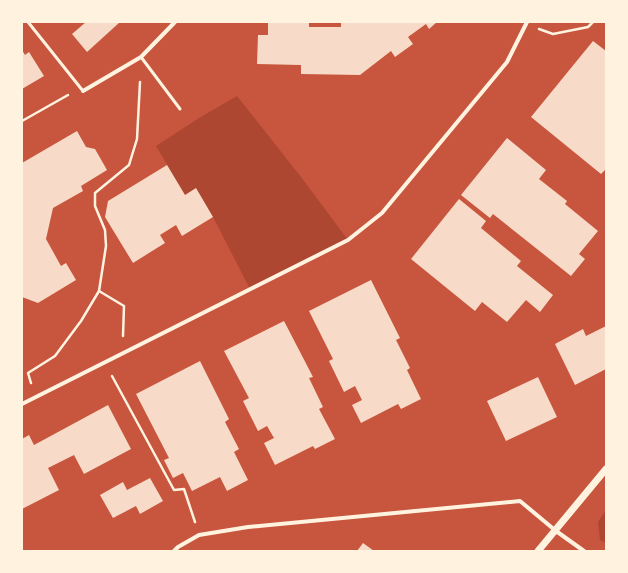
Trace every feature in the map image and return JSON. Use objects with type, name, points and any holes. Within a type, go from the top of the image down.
[{"type":"street","points":[[82,91],[141,56],[175,22]]},
{"type":"street","points":[[22,404],[348,240],[382,213],[507,62],[526,23]]},
{"type":"street","points":[[538,551],[606,469]]},
{"type":"street","points":[[174,551],[178,547],[199,535],[248,527],[520,501],[556,531],[584,551]]},
{"type":"lane","points":[[28,22],[82,91]]},
{"type":"lane","points":[[141,56],[180,109]]},
{"type":"path","points":[[526,23],[553,34],[588,28],[593,22]]},
{"type":"path","points":[[34,397],[28,373],[55,356],[81,321],[99,291],[106,246],[105,230],[95,206],[95,193],[129,164],[138,139],[141,56]]},
{"type":"path","points":[[22,121],[68,95],[82,91]]},
{"type":"path","points":[[99,291],[124,306],[123,328]]},
{"type":"path","points":[[105,363],[174,490],[184,489],[199,535]]},
{"type":"shaded area","points":[[237,96],[301,177],[348,240],[250,289],[213,217],[196,189],[185,195],[156,146],[199,118]]},
{"type":"shaded area","points":[[606,510],[606,543],[600,540],[598,522]]},
{"type":"building","points":[[86,22],[120,22],[87,52],[72,34]]},
{"type":"building","points":[[268,22],[309,22],[309,27],[341,27],[341,22],[437,22],[429,29],[426,24],[408,37],[413,44],[395,57],[391,51],[360,75],[301,74],[301,65],[257,64],[258,35],[268,35]]},
{"type":"building","points":[[593,41],[606,51],[606,169],[601,174],[531,117]]},
{"type":"building","points":[[22,50],[25,55],[29,52],[44,76],[22,89]]},
{"type":"building","points":[[77,131],[86,147],[95,149],[107,170],[81,186],[83,191],[53,208],[46,239],[61,266],[66,263],[76,280],[38,303],[22,297],[22,163]]},
{"type":"building","points":[[507,138],[546,170],[539,179],[567,201],[565,204],[598,231],[579,254],[585,259],[571,276],[493,214],[490,218],[461,195]]},
{"type":"building","points":[[167,165],[185,195],[196,188],[213,217],[182,236],[176,225],[160,235],[165,243],[133,263],[105,217],[108,201]]},
{"type":"building","points":[[459,199],[486,221],[481,228],[521,261],[517,266],[553,295],[540,312],[526,300],[507,322],[482,302],[475,311],[411,259]]},
{"type":"building","points":[[371,280],[400,338],[396,340],[410,368],[407,370],[421,399],[401,409],[398,404],[361,423],[352,405],[362,400],[355,386],[344,392],[329,361],[333,359],[309,311]]},
{"type":"building","points":[[284,321],[313,377],[309,378],[323,407],[319,409],[335,439],[315,449],[313,446],[275,465],[264,443],[274,438],[267,426],[258,431],[243,401],[249,398],[224,351]]},
{"type":"building","points":[[606,326],[606,369],[575,385],[555,344],[583,329],[586,336]]},
{"type":"building","points":[[200,361],[229,419],[225,422],[239,449],[234,452],[248,480],[227,491],[220,477],[192,491],[183,473],[173,478],[164,460],[169,458],[136,394]]},
{"type":"building","points":[[538,377],[557,417],[506,441],[487,401]]},
{"type":"building","points":[[108,405],[131,449],[84,474],[74,455],[48,468],[59,490],[22,509],[22,439],[29,435],[34,445]]},
{"type":"building","points":[[150,478],[163,501],[140,514],[136,506],[113,518],[100,495],[123,482],[127,490]]},
{"type":"building","points":[[363,543],[374,551],[357,551]]}]
